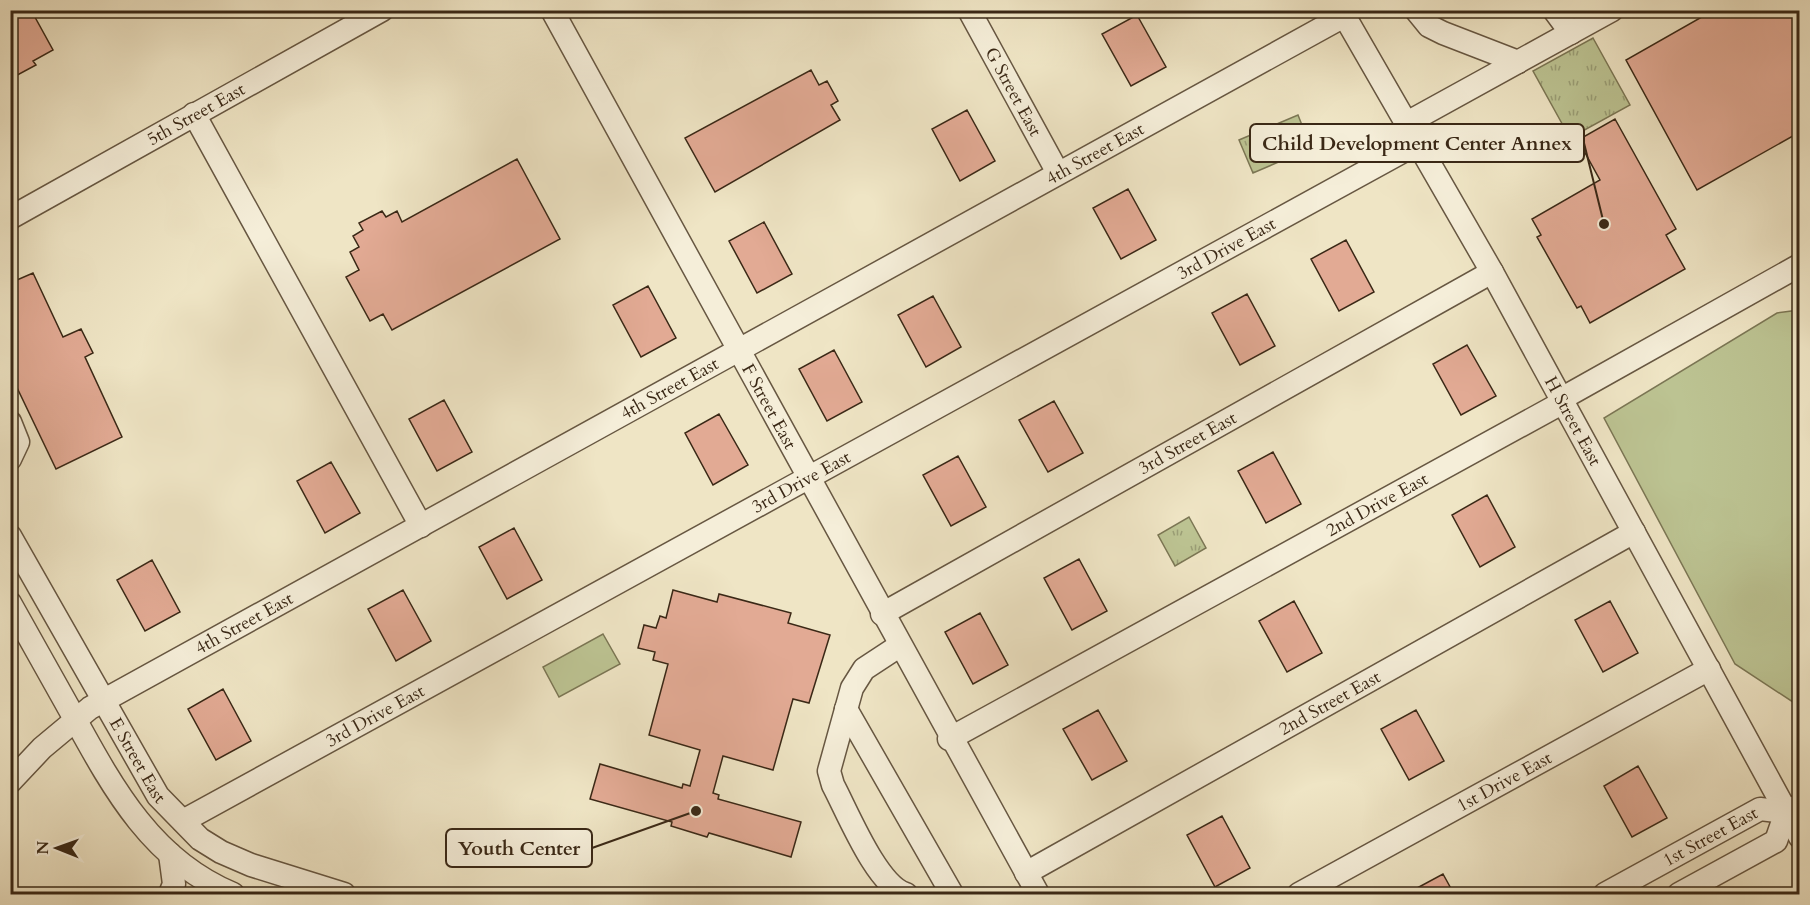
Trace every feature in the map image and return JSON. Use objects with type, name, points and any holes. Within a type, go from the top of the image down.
[{"type":"street","name":"5th Street East","points":[[10,218],[382,10]]},
{"type":"street","name":"F Street East","points":[[552,10],[810,478],[949,739],[1038,894]]},
{"type":"street","name":"G Street East","points":[[969,10],[1058,173]]},
{"type":"street","points":[[1416,10],[1429,26],[1518,62]]},
{"type":"street","points":[[1554,10],[1571,33]]},
{"type":"street","points":[[1407,123],[1612,10]]},
{"type":"street","name":"4th Street East","points":[[10,782],[75,719],[103,701],[740,350],[1342,14]]},
{"type":"street","name":"H Street East","points":[[1342,14],[1492,272],[1709,669],[1793,808],[1800,837]]},
{"type":"street","points":[[194,114],[421,526]]},
{"type":"street","name":"3rd Drive East","points":[[183,821],[1418,143]]},
{"type":"street","name":"2nd Drive East","points":[[949,739],[1558,405],[1561,399],[1800,265]]},
{"type":"street","name":"3rd Street East","points":[[882,614],[1492,272]]},
{"type":"street","points":[[10,422],[18,442],[10,459]]},
{"type":"street","name":"2nd Street East","points":[[1026,873],[1634,532]]},
{"type":"street","name":"E Street East","points":[[10,536],[144,776],[158,796],[200,839],[221,852],[251,865],[344,894]]},
{"type":"street","name":"E Street East","points":[[10,603],[129,812],[170,854],[219,889],[233,894]]},
{"type":"street","points":[[899,646],[864,669],[852,688],[829,771],[833,785],[878,870],[889,884],[906,894]]},
{"type":"street","name":"1st Drive East","points":[[1299,894],[1709,669]]},
{"type":"street","points":[[846,709],[952,894]]},
{"type":"street","name":"1st Street East","points":[[1605,894],[1760,810],[1793,808]]},
{"type":"street","name":"1st Street East","points":[[1679,894],[1776,841],[1793,808]]},
{"type":"street","points":[[170,854],[174,884],[170,894]]},
{"type":"green space","points":[[1593,38],[1630,105],[1570,138],[1533,71]]},
{"type":"green space","points":[[1298,115],[1311,148],[1253,173],[1239,140]]},
{"type":"green space","points":[[1800,310],[1799,706],[1735,664],[1604,418],[1777,313]]},
{"type":"green space","points":[[1189,517],[1206,548],[1175,566],[1158,535]]},
{"type":"green space","points":[[603,634],[620,664],[559,697],[543,667]]},
{"type":"building","points":[[10,10],[31,10],[53,50],[33,61],[36,65],[10,79]]},
{"type":"building","points":[[1714,10],[1800,10],[1800,132],[1697,190],[1626,60]]},
{"type":"building","points":[[1137,15],[1166,67],[1131,86],[1102,34]]},
{"type":"building","points":[[811,70],[819,85],[827,81],[838,101],[831,105],[840,120],[715,192],[685,138]]},
{"type":"building","points":[[967,110],[995,161],[960,181],[932,129]]},
{"type":"building","points":[[1615,119],[1676,229],[1666,235],[1685,269],[1590,323],[1581,306],[1577,308],[1537,237],[1541,235],[1532,219],[1600,180],[1578,140]]},
{"type":"building","points":[[517,159],[560,239],[392,330],[383,314],[370,321],[346,277],[359,270],[350,252],[359,247],[353,236],[363,230],[359,223],[382,211],[386,217],[397,211],[402,222]]},
{"type":"building","points":[[1128,189],[1156,240],[1121,259],[1093,208]]},
{"type":"building","points":[[764,222],[792,274],[757,293],[729,241]]},
{"type":"building","points":[[1346,240],[1374,292],[1339,311],[1311,259]]},
{"type":"building","points":[[33,273],[63,337],[81,329],[93,353],[85,357],[122,437],[56,469],[10,373],[10,283]]},
{"type":"building","points":[[648,286],[676,338],[641,357],[613,305]]},
{"type":"building","points":[[1247,294],[1275,346],[1240,365],[1212,313]]},
{"type":"building","points":[[933,296],[961,347],[926,367],[898,315]]},
{"type":"building","points":[[1467,345],[1496,396],[1461,415],[1433,364]]},
{"type":"building","points":[[834,350],[862,402],[827,421],[799,369]]},
{"type":"building","points":[[444,400],[472,452],[437,471],[409,419]]},
{"type":"building","points":[[1054,401],[1083,453],[1048,472],[1019,420]]},
{"type":"building","points":[[719,414],[748,465],[713,485],[685,433]]},
{"type":"building","points":[[1273,452],[1301,504],[1266,523],[1238,471]]},
{"type":"building","points":[[958,456],[986,507],[951,526],[923,475]]},
{"type":"building","points":[[331,462],[360,513],[325,533],[297,481]]},
{"type":"building","points":[[1487,495],[1515,547],[1480,567],[1452,515]]},
{"type":"building","points":[[514,528],[542,580],[507,599],[479,547]]},
{"type":"building","points":[[1079,559],[1107,611],[1072,630],[1044,578]]},
{"type":"building","points":[[152,560],[180,612],[145,631],[117,580]]},
{"type":"building","points":[[403,590],[431,641],[396,661],[368,609]]},
{"type":"building","points":[[673,590],[717,602],[719,594],[791,613],[788,623],[830,635],[809,703],[793,699],[773,770],[723,756],[713,793],[719,795],[718,799],[801,822],[791,857],[709,833],[707,837],[671,826],[672,822],[590,799],[600,764],[682,788],[683,784],[690,786],[700,750],[649,735],[668,664],[653,660],[655,652],[638,648],[644,625],[656,628],[660,616],[666,618]]},
{"type":"building","points":[[1294,601],[1322,653],[1287,672],[1259,621]]},
{"type":"building","points":[[1610,601],[1638,653],[1603,672],[1575,620]]},
{"type":"building","points":[[980,613],[1008,665],[973,684],[945,632]]},
{"type":"building","points":[[223,689],[251,741],[216,760],[188,709]]},
{"type":"building","points":[[1098,710],[1127,761],[1092,780],[1063,729]]},
{"type":"building","points":[[1416,710],[1444,761],[1409,780],[1381,729]]},
{"type":"building","points":[[1638,766],[1667,818],[1632,837],[1604,786]]},
{"type":"building","points":[[1222,816],[1250,868],[1215,887],[1187,835]]},
{"type":"building","points":[[1443,874],[1454,894],[1406,894]]},
{"type":"place","name":"Child Development Center Annex","points":[[1604,224]]},
{"type":"place","name":"Youth Center","points":[[696,811]]}]
